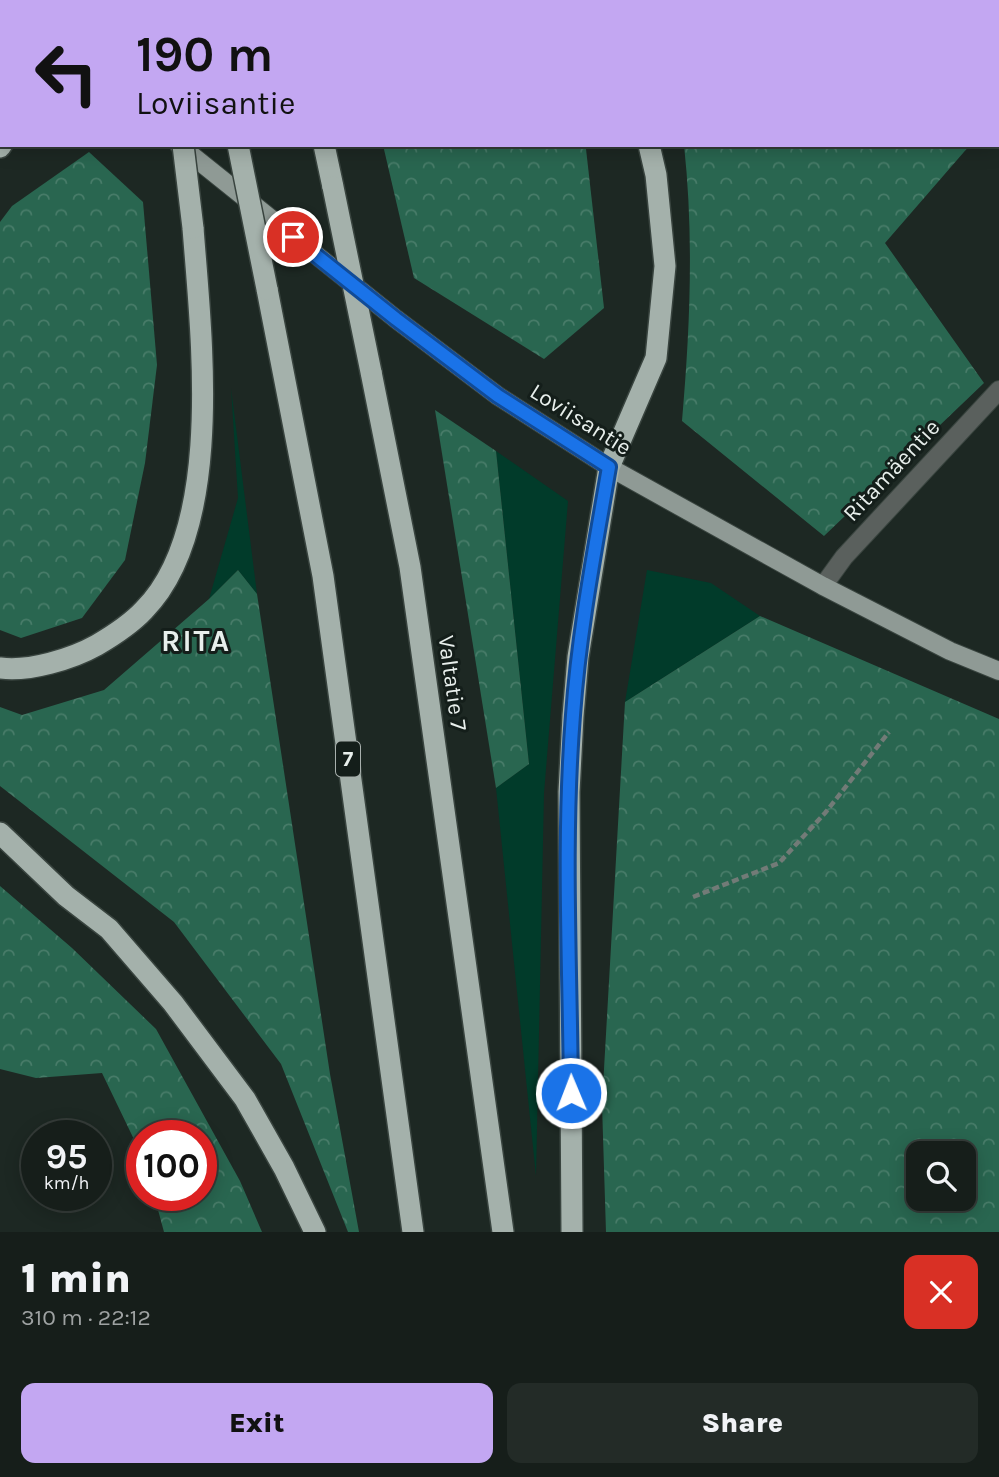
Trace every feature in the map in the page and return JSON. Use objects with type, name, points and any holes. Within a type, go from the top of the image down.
[{"type":"highway","points":[[0,668],[49,664],[82,653],[117,633],[146,609],[167,577],[184,543],[201,447],[203,366],[193,228],[181,147]]},
{"type":"highway","name":"7","points":[[238,147],[323,576],[413,1232]]},
{"type":"highway","name":"Valtatie 7","points":[[324,147],[410,567],[503,1232]]},
{"type":"highway","points":[[572,1232],[569,792],[578,657],[609,467],[656,358],[666,266],[656,175],[649,147]]},
{"type":"highway","points":[[0,833],[66,896],[109,929],[173,1003],[245,1099],[284,1168],[315,1232]]},
{"type":"main road","name":"Loviisantie","points":[[183,147],[396,319],[488,388],[609,467],[823,586],[950,651],[999,671]]},
{"type":"street","name":"Ritamäentie","points":[[823,586],[844,557],[999,390]]},
{"type":"path","points":[[694,897],[779,863],[825,813],[889,732]]},
{"type":"green space","points":[[383,147],[585,147],[604,308],[544,359],[414,278]]},
{"type":"green space","points":[[684,147],[968,147],[885,243],[984,383],[824,536],[682,421],[690,283]]},
{"type":"green space","points":[[89,152],[143,202],[157,365],[145,463],[125,560],[82,618],[21,638],[0,630],[0,222],[12,206]]},
{"type":"green space","points":[[231,388],[257,594],[238,570],[209,599],[238,498]]},
{"type":"green space","points":[[435,410],[496,451],[529,764],[496,788]]},
{"type":"green space","points":[[496,451],[568,501],[544,793],[536,1176],[496,788],[529,764]]},
{"type":"green space","points":[[238,570],[257,594],[330,1074],[359,1232],[348,1232],[281,1064],[174,922],[0,786],[0,707],[22,715],[104,690],[209,599]]},
{"type":"green space","points":[[647,570],[711,583],[760,616],[625,702]]},
{"type":"green space","points":[[760,616],[999,719],[999,1232],[606,1232],[602,1104],[625,702]]},
{"type":"green space","points":[[0,886],[72,948],[156,1029],[206,1120],[126,1120],[126,1123],[102,1073],[36,1078],[0,1069]]},
{"type":"green space","points":[[217,1139],[240,1181],[262,1232],[164,1232],[158,1211],[217,1211]]},
{"type":"district","name":"RITA","points":[[196,641]]},
{"type":"route","points":[[293,237],[498,396],[609,467],[578,657],[573,716],[569,792],[571,1093]]}]
